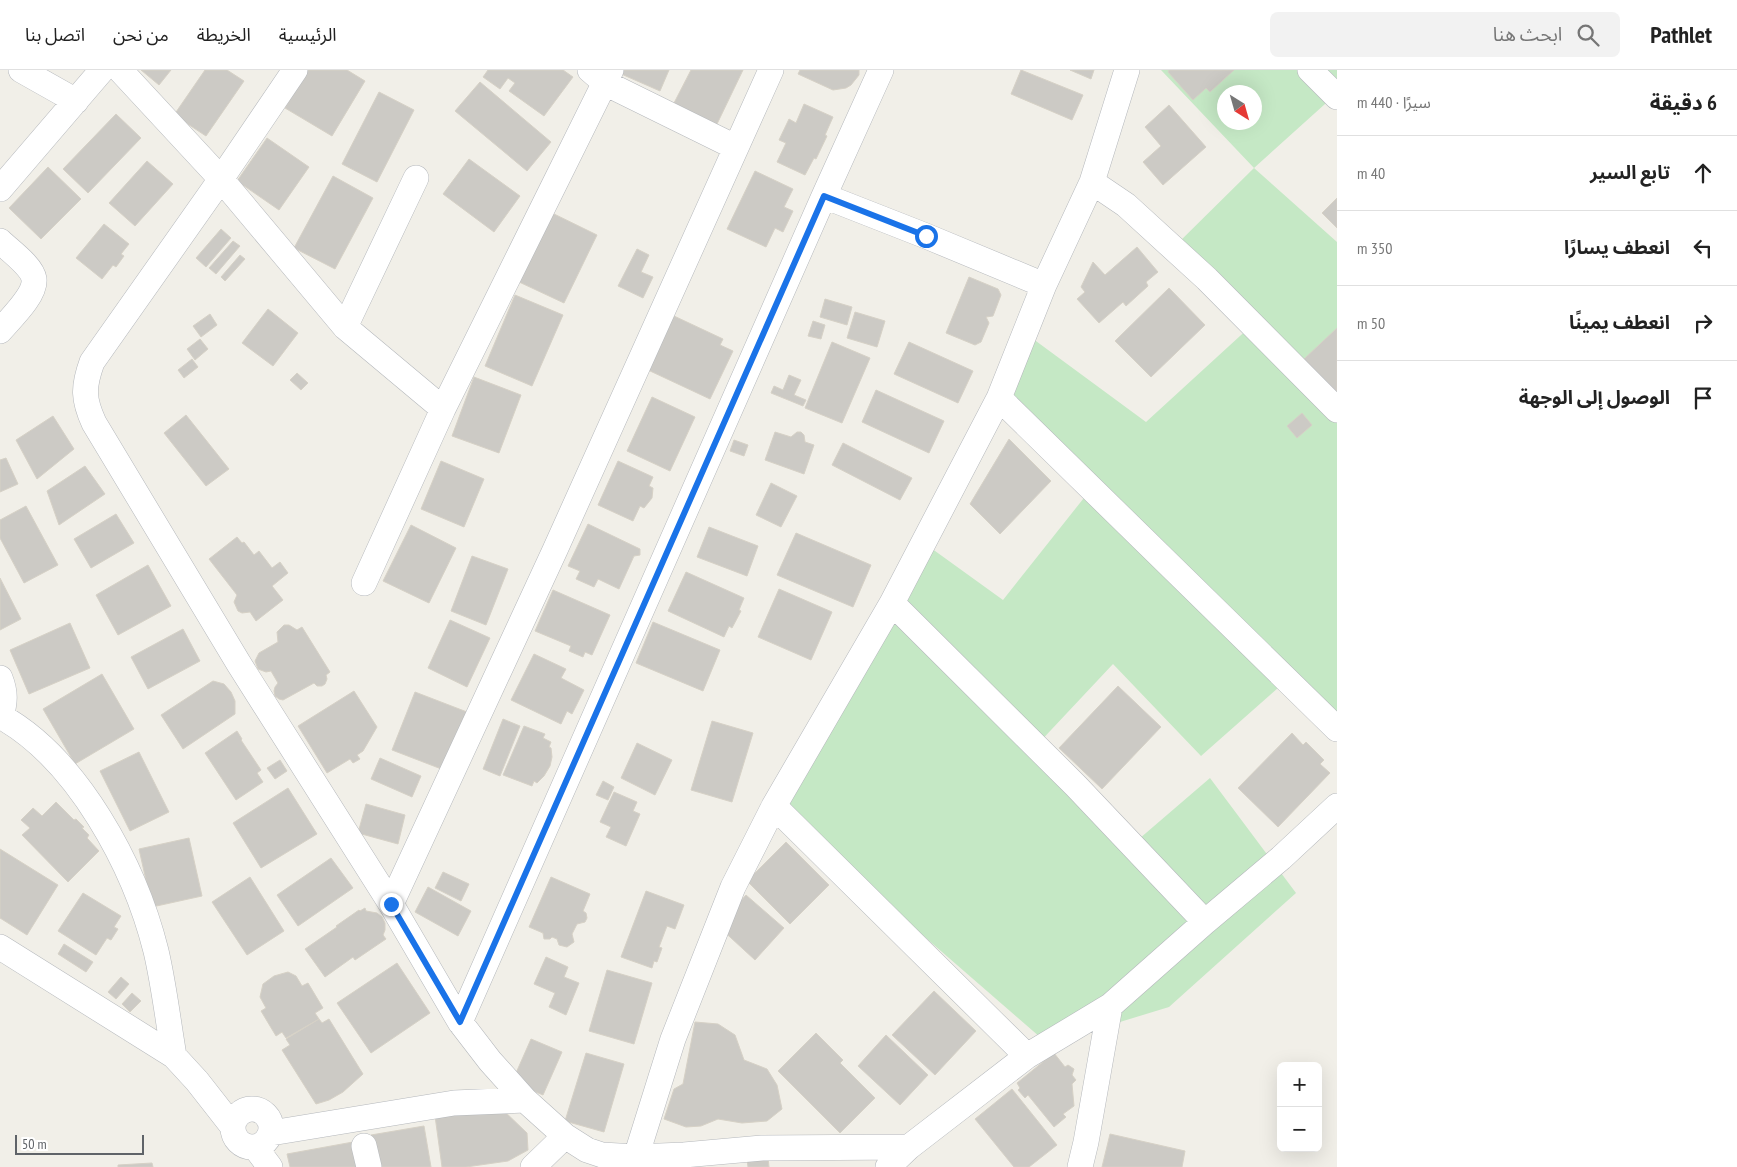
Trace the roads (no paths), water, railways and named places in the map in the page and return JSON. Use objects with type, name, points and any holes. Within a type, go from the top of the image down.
[{"type":"street","points":[[21,70],[76,101]]},
{"type":"street","points":[[0,189],[102,70]]},
{"type":"street","points":[[120,70],[221,179],[345,327],[443,409]]},
{"type":"street","points":[[295,70],[92,362],[86,379],[84,393],[87,409],[94,423],[234,655],[391,904],[460,1022],[490,1062],[525,1100],[565,1136],[587,1150],[626,1160],[762,1148],[909,1147]]},
{"type":"street","points":[[391,904],[555,550],[771,70]]},
{"type":"street","points":[[460,1022],[881,70]]},
{"type":"street","points":[[626,1160],[733,887],[774,806],[892,603],[999,398],[1044,285],[1092,182],[1127,70]]},
{"type":"street","points":[[1310,70],[1337,97]]},
{"type":"street","points":[[364,583],[443,409],[602,74],[735,147]]},
{"type":"street","points":[[345,327],[416,178]]},
{"type":"street","points":[[1092,182],[1126,205],[1207,279],[1337,410]]},
{"type":"street","points":[[824,196],[1044,285]]},
{"type":"street","points":[[0,241],[28,267],[34,279],[31,291],[0,331]]},
{"type":"street","points":[[999,398],[1337,729]]},
{"type":"street","points":[[892,603],[1076,786],[1205,922]]},
{"type":"street","points":[[0,678],[6,701],[1,717],[22,730],[60,764],[113,840],[131,877],[156,951],[174,1056]]},
{"type":"street","points":[[774,806],[1028,1056]]},
{"type":"street","points":[[888,1167],[909,1147],[1028,1056],[1110,1006],[1281,858],[1337,806]]},
{"type":"street","points":[[0,947],[174,1056],[197,1081],[241,1118]]},
{"type":"street","points":[[1080,1167],[1110,1006]]},
{"type":"street","points":[[270,1167],[263,1140],[272,1126],[267,1115],[255,1109],[241,1118],[236,1139],[246,1146],[263,1140],[454,1103],[525,1100]]},
{"type":"street","points":[[533,1167],[565,1136]]}]
